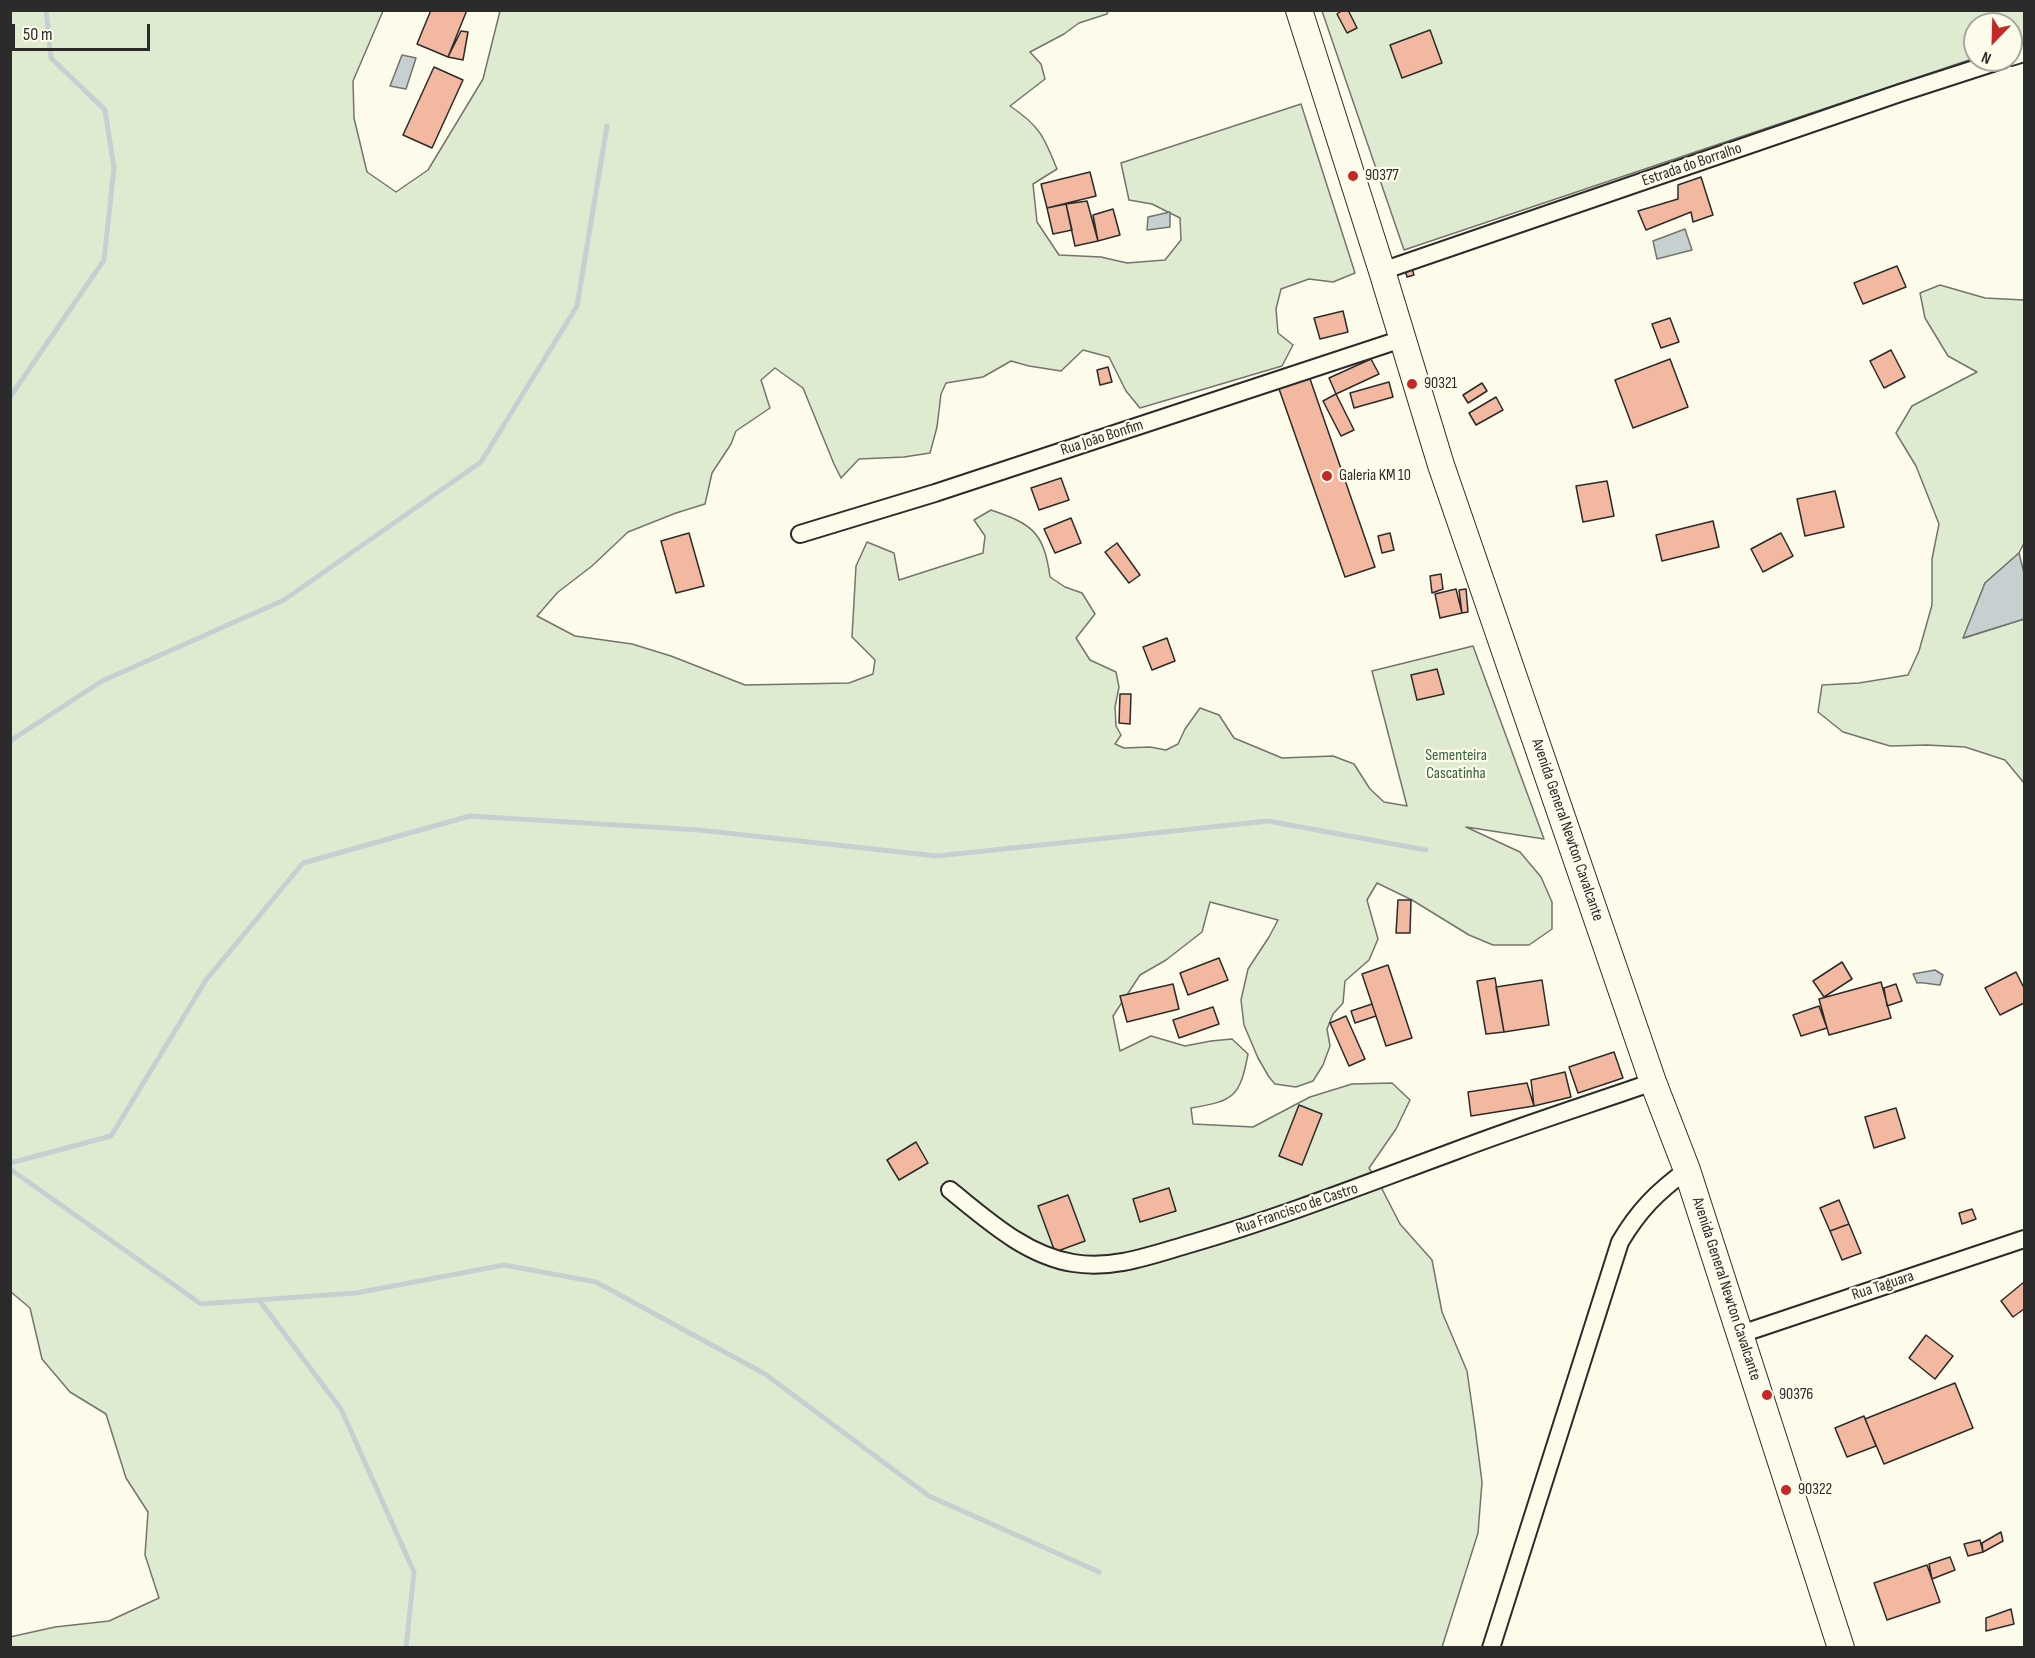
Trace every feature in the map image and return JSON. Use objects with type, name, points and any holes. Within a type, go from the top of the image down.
[{"type":"main road","name":"Avenida General Newton Cavalcante","points":[[1299,10],[1441,465],[1653,1082],[1686,1170],[1841,1647]]},
{"type":"street","name":"Estrada do Borralho","points":[[1382,271],[1965,72]]},
{"type":"street","name":"Rua João Bonfim","points":[[800,534],[934,493],[1402,339]]},
{"type":"street","name":"Rua Francisco de Castro","points":[[950,1190],[996,1227],[1043,1254],[1071,1263],[1111,1264],[1244,1228],[1307,1207],[1458,1150],[1653,1082]]},
{"type":"street","points":[[1491,1647],[1620,1242],[1645,1205],[1686,1170]]},
{"type":"street","name":"Rua Taguara","points":[[1741,1334],[2025,1239]]},
{"type":"green space","points":[[2024,10],[2024,42],[2023,12],[1963,12],[1963,62],[1404,250],[1322,11]]},
{"type":"green space","name":"Sementeira Cascatinha","points":[[11,11],[383,11],[353,81],[354,118],[367,172],[396,192],[428,170],[483,79],[500,11],[1108,11],[1107,14],[1079,23],[1064,34],[1030,52],[1041,64],[1045,79],[1010,106],[1035,126],[1057,169],[1033,184],[1037,222],[1059,255],[1101,257],[1127,263],[1165,260],[1181,240],[1180,218],[1152,204],[1129,200],[1121,163],[1301,104],[1355,273],[1333,282],[1309,279],[1281,289],[1276,309],[1278,333],[1293,345],[1282,366],[1140,408],[1126,391],[1109,357],[1083,350],[1061,371],[1011,361],[983,377],[946,383],[941,394],[937,427],[930,453],[859,459],[841,478],[803,388],[775,368],[761,380],[770,408],[736,431],[731,444],[712,473],[705,504],[628,532],[592,566],[558,592],[537,616],[575,636],[632,644],[671,656],[745,685],[849,683],[873,674],[875,660],[852,637],[856,566],[867,542],[894,553],[899,580],[983,553],[985,536],[974,520],[991,510],[1017,520],[1034,532],[1044,550],[1050,577],[1065,587],[1082,593],[1095,614],[1076,638],[1090,660],[1116,672],[1119,687],[1115,707],[1116,726],[1121,735],[1115,744],[1124,748],[1150,747],[1166,750],[1178,744],[1185,729],[1200,708],[1219,715],[1234,738],[1282,758],[1333,756],[1354,764],[1370,789],[1384,802],[1407,806],[1372,671],[1473,646],[1544,839],[1466,827],[1520,852],[1541,877],[1552,902],[1552,929],[1529,945],[1493,945],[1469,935],[1412,900],[1377,883],[1367,900],[1378,939],[1369,960],[1345,981],[1343,1003],[1333,1014],[1327,1029],[1330,1046],[1323,1065],[1313,1081],[1296,1087],[1275,1084],[1269,1077],[1244,1025],[1241,1000],[1248,969],[1278,920],[1210,902],[1202,932],[1166,960],[1140,975],[1113,1016],[1120,1051],[1151,1036],[1185,1046],[1232,1039],[1248,1054],[1238,1088],[1226,1099],[1217,1103],[1191,1108],[1193,1124],[1253,1127],[1310,1097],[1352,1084],[1392,1083],[1410,1100],[1396,1129],[1369,1168],[1400,1224],[1432,1260],[1442,1312],[1467,1371],[1482,1482],[1478,1533],[1442,1647],[11,1648],[10,1637],[55,1627],[109,1621],[159,1598],[145,1555],[148,1512],[126,1478],[106,1414],[70,1392],[42,1359],[30,1308],[11,1292]]},
{"type":"green space","points":[[1940,285],[1985,298],[2024,300],[2024,543],[2019,553],[1985,583],[1964,638],[2024,619],[2024,783],[2005,760],[1965,747],[1890,746],[1843,732],[1818,712],[1822,685],[1859,683],[1908,675],[1919,651],[1932,605],[1932,559],[1939,524],[1916,466],[1896,433],[1912,406],[1977,372],[1948,356],[1925,318],[1920,293]]},
{"type":"shaded area","points":[[402,55],[416,58],[406,89],[390,86]]},
{"type":"shaded area","points":[[1170,212],[1170,227],[1147,230],[1148,217]]},
{"type":"shaded area","points":[[1685,229],[1692,250],[1657,259],[1653,241]]},
{"type":"shaded area","points":[[2019,553],[2024,573],[2024,619],[1963,638],[1985,583]]},
{"type":"shaded area","points":[[1935,970],[1943,975],[1940,985],[1917,983],[1913,974]]},
{"type":"building","points":[[431,10],[467,10],[448,57],[417,44]]},
{"type":"building","points":[[1348,10],[1357,28],[1347,33],[1337,14]]},
{"type":"building","points":[[1430,30],[1442,63],[1402,78],[1390,45]]},
{"type":"building","points":[[461,31],[468,32],[463,60],[448,57]]},
{"type":"building","points":[[434,67],[463,80],[432,148],[403,135]]},
{"type":"building","points":[[1090,172],[1096,196],[1047,208],[1041,184]]},
{"type":"building","points":[[1701,177],[1713,215],[1693,222],[1691,212],[1646,230],[1638,211],[1678,199],[1678,185]]},
{"type":"building","points":[[1087,201],[1098,241],[1075,246],[1066,204]]},
{"type":"building","points":[[1066,204],[1072,230],[1053,234],[1047,208]]},
{"type":"building","points":[[1113,209],[1120,235],[1098,241],[1093,215]]},
{"type":"building","points":[[1897,266],[1906,287],[1863,304],[1854,283]]},
{"type":"building","points":[[1412,268],[1414,275],[1407,277],[1405,270]]},
{"type":"building","points":[[1343,311],[1348,332],[1320,339],[1314,318]]},
{"type":"building","points":[[1670,318],[1679,342],[1661,348],[1652,324]]},
{"type":"building","points":[[1891,350],[1905,377],[1884,388],[1870,361]]},
{"type":"building","points":[[1371,359],[1379,374],[1336,394],[1329,378]]},
{"type":"building","points":[[1670,359],[1688,407],[1633,428],[1615,380]]},
{"type":"building","points":[[1108,367],[1112,382],[1100,385],[1097,370]]},
{"type":"building","name":"Galeria KM 10","points":[[1309,376],[1375,567],[1345,577],[1278,386]]},
{"type":"building","points":[[1389,382],[1393,397],[1354,408],[1350,393]]},
{"type":"building","points":[[1482,383],[1487,391],[1468,403],[1463,395]]},
{"type":"building","points":[[1336,394],[1354,430],[1341,436],[1323,401]]},
{"type":"building","points":[[1496,397],[1503,410],[1476,425],[1469,413]]},
{"type":"building","points":[[1061,478],[1069,500],[1039,510],[1031,488]]},
{"type":"building","points":[[1607,481],[1614,516],[1583,522],[1576,486]]},
{"type":"building","points":[[1835,491],[1844,527],[1805,536],[1797,499]]},
{"type":"building","points":[[1071,518],[1081,543],[1055,553],[1044,529]]},
{"type":"building","points":[[1713,521],[1719,547],[1662,561],[1656,535]]},
{"type":"building","points":[[689,533],[704,586],[676,593],[661,541]]},
{"type":"building","points":[[1390,533],[1394,550],[1382,553],[1378,536]]},
{"type":"building","points":[[1781,533],[1793,556],[1763,572],[1751,549]]},
{"type":"building","points":[[1117,543],[1140,575],[1129,583],[1105,552]]},
{"type":"building","points":[[1441,574],[1443,589],[1432,593],[1430,576]]},
{"type":"building","points":[[1456,589],[1462,613],[1440,618],[1435,594]]},
{"type":"building","points":[[1466,589],[1468,612],[1462,613],[1459,590]]},
{"type":"building","points":[[1167,638],[1175,661],[1152,670],[1143,647]]},
{"type":"building","points":[[1437,669],[1444,694],[1417,700],[1411,675]]},
{"type":"building","points":[[1120,694],[1131,694],[1130,724],[1119,723]]},
{"type":"building","points":[[1398,900],[1411,900],[1410,933],[1396,933]]},
{"type":"building","points":[[1219,958],[1228,980],[1188,995],[1180,973]]},
{"type":"building","points":[[1842,962],[1852,979],[1824,997],[1813,981]]},
{"type":"building","points":[[1388,965],[1412,1038],[1386,1046],[1362,974]]},
{"type":"building","points":[[2016,972],[2024,988],[2024,1003],[2000,1015],[1985,988]]},
{"type":"building","points":[[1495,978],[1504,1032],[1486,1034],[1477,981]]},
{"type":"building","points":[[1542,980],[1549,1025],[1504,1032],[1496,987]]},
{"type":"building","points":[[1881,982],[1891,1018],[1829,1035],[1819,999]]},
{"type":"building","points":[[1173,984],[1179,1009],[1127,1022],[1120,996]]},
{"type":"building","points":[[1896,984],[1902,1001],[1887,1006],[1884,988]]},
{"type":"building","points":[[1372,1004],[1376,1016],[1355,1023],[1351,1011]]},
{"type":"building","points":[[1819,1006],[1827,1028],[1801,1036],[1793,1015]]},
{"type":"building","points":[[1213,1007],[1219,1024],[1179,1038],[1173,1020]]},
{"type":"building","points":[[1346,1016],[1365,1059],[1349,1066],[1330,1023]]},
{"type":"building","points":[[1614,1052],[1623,1078],[1578,1093],[1569,1067]]},
{"type":"building","points":[[1565,1072],[1571,1097],[1534,1106],[1531,1080]]},
{"type":"building","points":[[1527,1083],[1534,1106],[1471,1116],[1468,1092]]},
{"type":"building","points":[[1299,1105],[1322,1114],[1302,1165],[1279,1156]]},
{"type":"building","points":[[1896,1108],[1905,1138],[1874,1148],[1865,1117]]},
{"type":"building","points":[[916,1142],[928,1163],[899,1180],[887,1160]]},
{"type":"building","points":[[1169,1188],[1176,1211],[1140,1222],[1133,1199]]},
{"type":"building","points":[[1068,1195],[1085,1241],[1055,1252],[1038,1206]]},
{"type":"building","points":[[1839,1200],[1849,1224],[1830,1231],[1820,1208]]},
{"type":"building","points":[[1972,1209],[1976,1219],[1962,1224],[1959,1213]]},
{"type":"building","points":[[1849,1224],[1861,1253],[1842,1260],[1830,1231]]},
{"type":"building","points":[[2024,1282],[2024,1309],[2013,1317],[2001,1301]]},
{"type":"building","points":[[1926,1335],[1953,1356],[1935,1379],[1909,1358]]},
{"type":"building","points":[[1955,1383],[1973,1428],[1884,1464],[1865,1419]]},
{"type":"building","points":[[1864,1416],[1876,1446],[1847,1457],[1835,1428]]},
{"type":"building","points":[[2001,1532],[2003,1541],[1983,1552],[1982,1543]]},
{"type":"building","points":[[1980,1540],[1983,1552],[1968,1556],[1964,1544]]},
{"type":"building","points":[[1950,1557],[1955,1570],[1932,1579],[1929,1564]]},
{"type":"building","points":[[1927,1565],[1940,1602],[1887,1620],[1874,1583]]},
{"type":"building","points":[[2011,1609],[2014,1624],[1986,1631],[1986,1618]]},
{"type":"waterway","points":[[10,397],[104,260],[114,168],[105,110],[51,58],[46,10]]},
{"type":"waterway","points":[[10,741],[102,681],[284,600],[481,462],[577,306],[607,126]]},
{"type":"waterway","points":[[10,1163],[111,1136],[206,980],[303,863],[470,816],[699,830],[937,856],[1268,821],[1426,850]]},
{"type":"waterway","points":[[10,1169],[201,1304],[356,1293],[504,1265],[596,1282],[765,1374],[929,1496],[1099,1572]]},
{"type":"waterway","points":[[259,1300],[341,1409],[414,1572],[406,1648]]},
{"type":"place","name":"90377","points":[[1353,176]]},
{"type":"place","name":"90321","points":[[1412,384]]},
{"type":"place","name":"Galeria KM 10","points":[[1327,476]]},
{"type":"place","name":"90376","points":[[1767,1395]]},
{"type":"place","name":"90322","points":[[1786,1490]]}]
